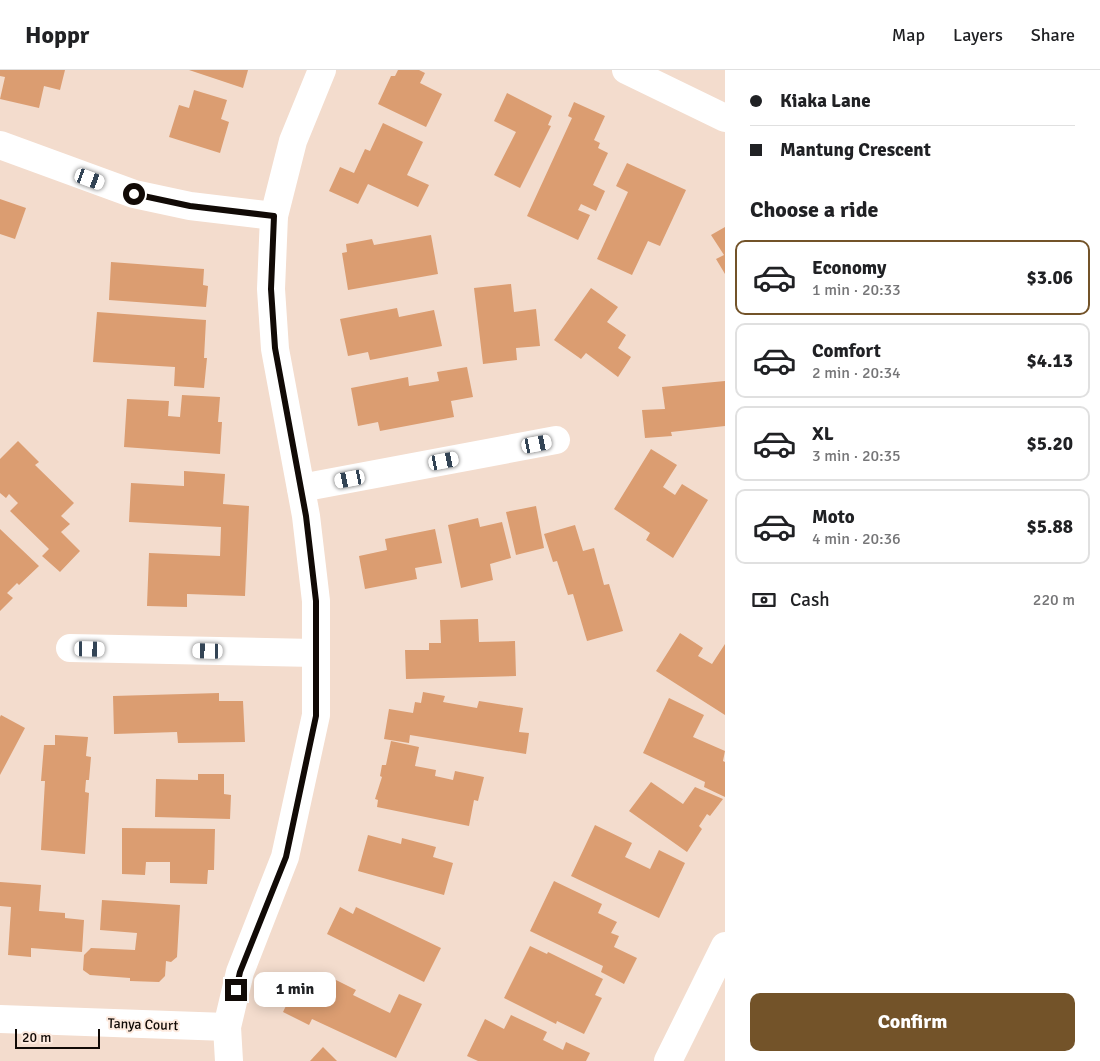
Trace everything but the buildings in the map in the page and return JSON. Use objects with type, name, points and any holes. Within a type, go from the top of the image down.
[{"type":"street","points":[[229,1061],[227,1027],[240,972],[286,857],[316,716],[316,601],[301,488],[275,348],[271,289],[274,216],[293,141],[322,70]]},
{"type":"street","points":[[626,70],[725,118]]},
{"type":"street","points":[[0,145],[134,194],[190,206],[274,216]]},
{"type":"street","points":[[301,488],[556,440]]},
{"type":"street","points":[[70,648],[315,653]]},
{"type":"street","points":[[668,1061],[725,946]]},
{"type":"street","name":"Tanya Court","points":[[0,1019],[227,1027]]},
{"type":"route","points":[[134,194],[190,206],[274,216],[271,289],[275,348],[306,516],[316,601],[316,716],[286,857],[240,972],[236,990]]}]
